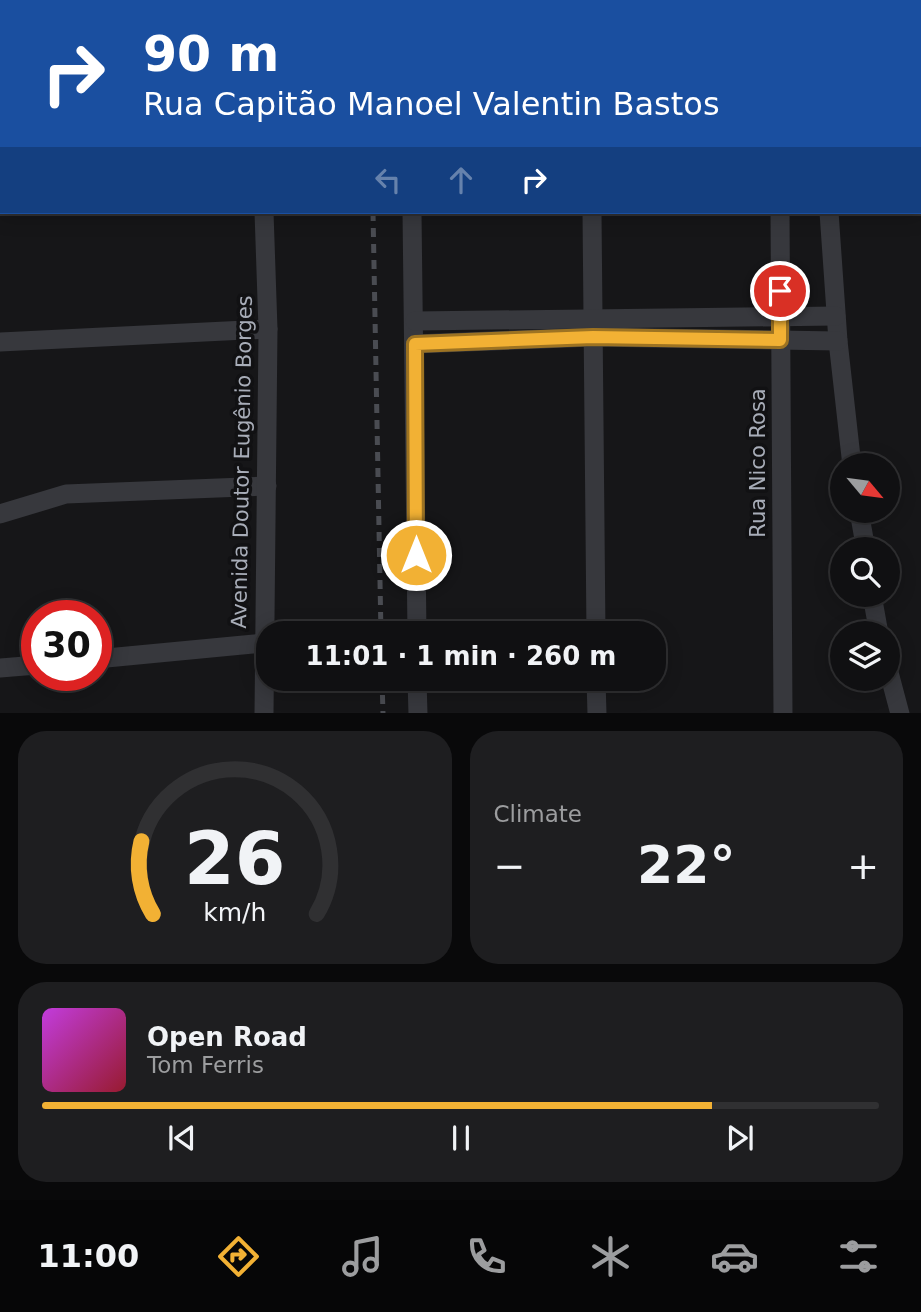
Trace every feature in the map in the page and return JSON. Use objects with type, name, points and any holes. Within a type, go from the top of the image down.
[{"type":"street","name":"Avenida Doutor Eugênio Borges","points":[[264,214],[268,329],[264,621]]},
{"type":"street","points":[[412,214],[417,621]]},
{"type":"street","points":[[592,214],[596,621]]},
{"type":"street","name":"Rua Nico Rosa","points":[[780,214],[783,713]]},
{"type":"street","points":[[829,214],[838,341],[851,453]]},
{"type":"street","points":[[415,344],[593,328],[836,316]]},
{"type":"street","points":[[415,321],[838,341]]},
{"type":"street","points":[[0,342],[268,329]]},
{"type":"street","points":[[0,514],[66,494],[267,486]]},
{"type":"street","points":[[112,657],[256,644]]},
{"type":"street","points":[[0,668],[21,666]]},
{"type":"street","name":"Avenida Doutor Eugênio Borges","points":[[264,691],[264,713]]},
{"type":"street","points":[[417,691],[418,713]]},
{"type":"street","points":[[596,691],[597,713]]},
{"type":"street","points":[[894,691],[900,713]]},
{"type":"railway","points":[[373,214],[381,621]]},
{"type":"railway","points":[[382,691],[383,713]]},
{"type":"route","points":[[416,555],[415,344],[593,337],[780,340],[780,291]]}]
